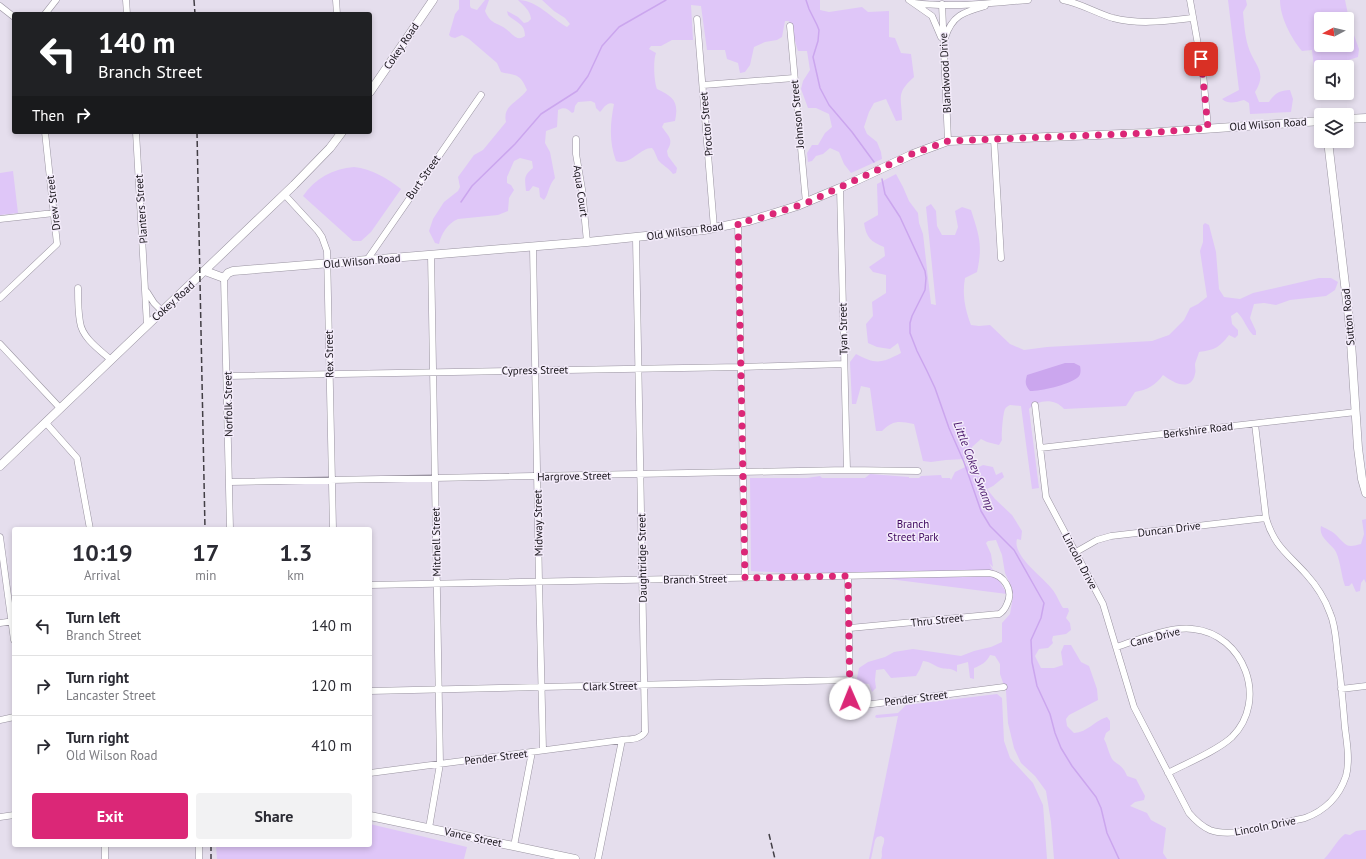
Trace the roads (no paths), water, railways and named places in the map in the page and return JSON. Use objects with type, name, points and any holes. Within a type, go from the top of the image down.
[{"type":"street","points":[[47,12],[56,0]]},
{"type":"street","points":[[126,0],[127,12]]},
{"type":"street","points":[[336,0],[337,12]]},
{"type":"street","name":"Cokey Road","points":[[372,89],[433,0]]},
{"type":"street","points":[[911,1],[942,4],[994,3],[1028,0]]},
{"type":"street","points":[[1062,0],[1113,18],[1138,22],[1161,22],[1193,18]]},
{"type":"street","points":[[1085,8],[1087,0]]},
{"type":"street","points":[[1190,0],[1203,73],[1208,128]]},
{"type":"street","points":[[911,1],[932,16],[943,43]]},
{"type":"street","points":[[943,43],[948,28],[956,17],[966,12],[994,3]]},
{"type":"street","name":"Blandwood Drive","points":[[942,4],[948,141]]},
{"type":"street","points":[[0,6],[12,15]]},
{"type":"street","name":"Proctor Street","points":[[697,19],[714,228]]},
{"type":"street","name":"Johnson Street","points":[[790,26],[806,203]]},
{"type":"street","points":[[703,85],[794,78]]},
{"type":"street","name":"Burt Street","points":[[366,260],[481,95]]},
{"type":"street","points":[[1354,119],[1366,118]]},
{"type":"street","name":"Old Wilson Road","points":[[224,278],[233,271],[636,238],[714,228],[760,218],[806,203],[912,154],[948,141],[1146,133],[1314,121]]},
{"type":"street","name":"Drew Street","points":[[0,298],[57,244],[45,134]]},
{"type":"street","name":"Planters Street","points":[[136,134],[148,324]]},
{"type":"street","name":"Cokey Road","points":[[0,466],[205,271],[321,158],[340,134]]},
{"type":"street","name":"Aqua Court","points":[[576,139],[576,154],[582,188],[587,242]]},
{"type":"street","points":[[994,139],[1001,258]]},
{"type":"street","name":"Sutton Road","points":[[1329,148],[1346,292],[1360,470],[1366,493]]},
{"type":"street","name":"Tyan Street","points":[[840,188],[847,470]]},
{"type":"street","name":"Rex Street","points":[[284,194],[313,224],[322,237],[327,252],[333,527]]},
{"type":"street","points":[[0,219],[54,213]]},
{"type":"street","points":[[738,223],[745,578]]},
{"type":"street","name":"Daughtridge Street","points":[[622,740],[639,738],[643,736],[645,732],[636,238]]},
{"type":"street","name":"Midway Street","points":[[534,247],[535,370],[543,750]]},
{"type":"street","name":"Mitchell Street","points":[[429,828],[440,764],[431,255]]},
{"type":"street","points":[[205,271],[224,278]]},
{"type":"street","name":"Norfolk Street","points":[[224,278],[230,527]]},
{"type":"street","name":"Planters Street","points":[[145,287],[150,298],[162,311]]},
{"type":"street","points":[[78,288],[80,323],[83,331],[88,338],[111,360]]},
{"type":"street","points":[[0,344],[60,408]]},
{"type":"street","name":"Cypress Street","points":[[227,376],[844,364]]},
{"type":"street","name":"Lincoln Drive","points":[[1035,405],[1046,497],[1103,604],[1134,708],[1189,813],[1203,826],[1220,832],[1240,832],[1305,818],[1322,810],[1342,786],[1348,765],[1342,689],[1331,613],[1313,582],[1278,545],[1270,530],[1266,518],[1255,424]]},
{"type":"street","name":"Berkshire Road","points":[[1040,448],[1356,412]]},
{"type":"street","points":[[46,423],[77,458],[90,527]]},
{"type":"street","name":"Hargrove Street","points":[[230,482],[847,470],[918,471]]},
{"type":"street","name":"Duncan Drive","points":[[1076,552],[1097,540],[1111,536],[1266,518]]},
{"type":"street","points":[[0,537],[12,615]]},
{"type":"street","name":"Branch Street","points":[[372,585],[989,572],[996,574],[1001,578],[1010,592]]},
{"type":"street","points":[[848,576],[850,680]]},
{"type":"street","name":"Thru Street","points":[[850,628],[999,614],[1007,605],[1010,592]]},
{"type":"street","points":[[0,623],[12,621]]},
{"type":"street","name":"Cane Drive","points":[[1116,647],[1164,632],[1192,629],[1204,631],[1225,642],[1234,650],[1246,670],[1249,682],[1249,705],[1239,728],[1225,743],[1168,773]]},
{"type":"street","name":"Clark Street","points":[[372,691],[850,680]]},
{"type":"street","name":"Pender Street","points":[[850,680],[850,699],[853,704],[857,706],[1004,687]]},
{"type":"street","points":[[1342,689],[1366,686]]},
{"type":"street","points":[[0,720],[12,717]]},
{"type":"street","points":[[598,859],[622,740]]},
{"type":"street","name":"Pender Street","points":[[372,773],[622,740]]},
{"type":"street","points":[[514,846],[532,752]]},
{"type":"street","points":[[0,817],[12,815]]},
{"type":"street","name":"Vance Street","points":[[372,816],[575,859]]},
{"type":"street","points":[[104,847],[105,859]]},
{"type":"street","points":[[199,847],[199,859]]},
{"type":"waterway","points":[[461,202],[472,186],[515,144],[541,114],[577,91],[588,76],[602,46],[619,27],[666,0]]},
{"type":"waterway","name":"Little Cokey Swamp","points":[[806,0],[819,30],[818,41],[813,57],[820,88],[829,105],[852,132],[874,162]]},
{"type":"waterway","name":"Little Cokey Swamp","points":[[882,179],[885,194],[900,217],[925,271],[925,290],[912,316],[910,333],[935,388],[949,428],[964,462],[981,511],[990,526],[1014,550],[1044,603],[1041,618],[1031,640],[1032,662],[1037,686],[1050,714],[1061,748],[1072,766],[1096,797],[1101,808],[1107,833],[1119,859]]},
{"type":"railway","points":[[194,0],[195,12]]},
{"type":"railway","points":[[197,134],[205,527]]},
{"type":"railway","points":[[769,834],[775,859]]},
{"type":"railway","points":[[211,847],[211,859]]},
{"type":"park label","name":"Branch Street Park","points":[[913,530]]}]
